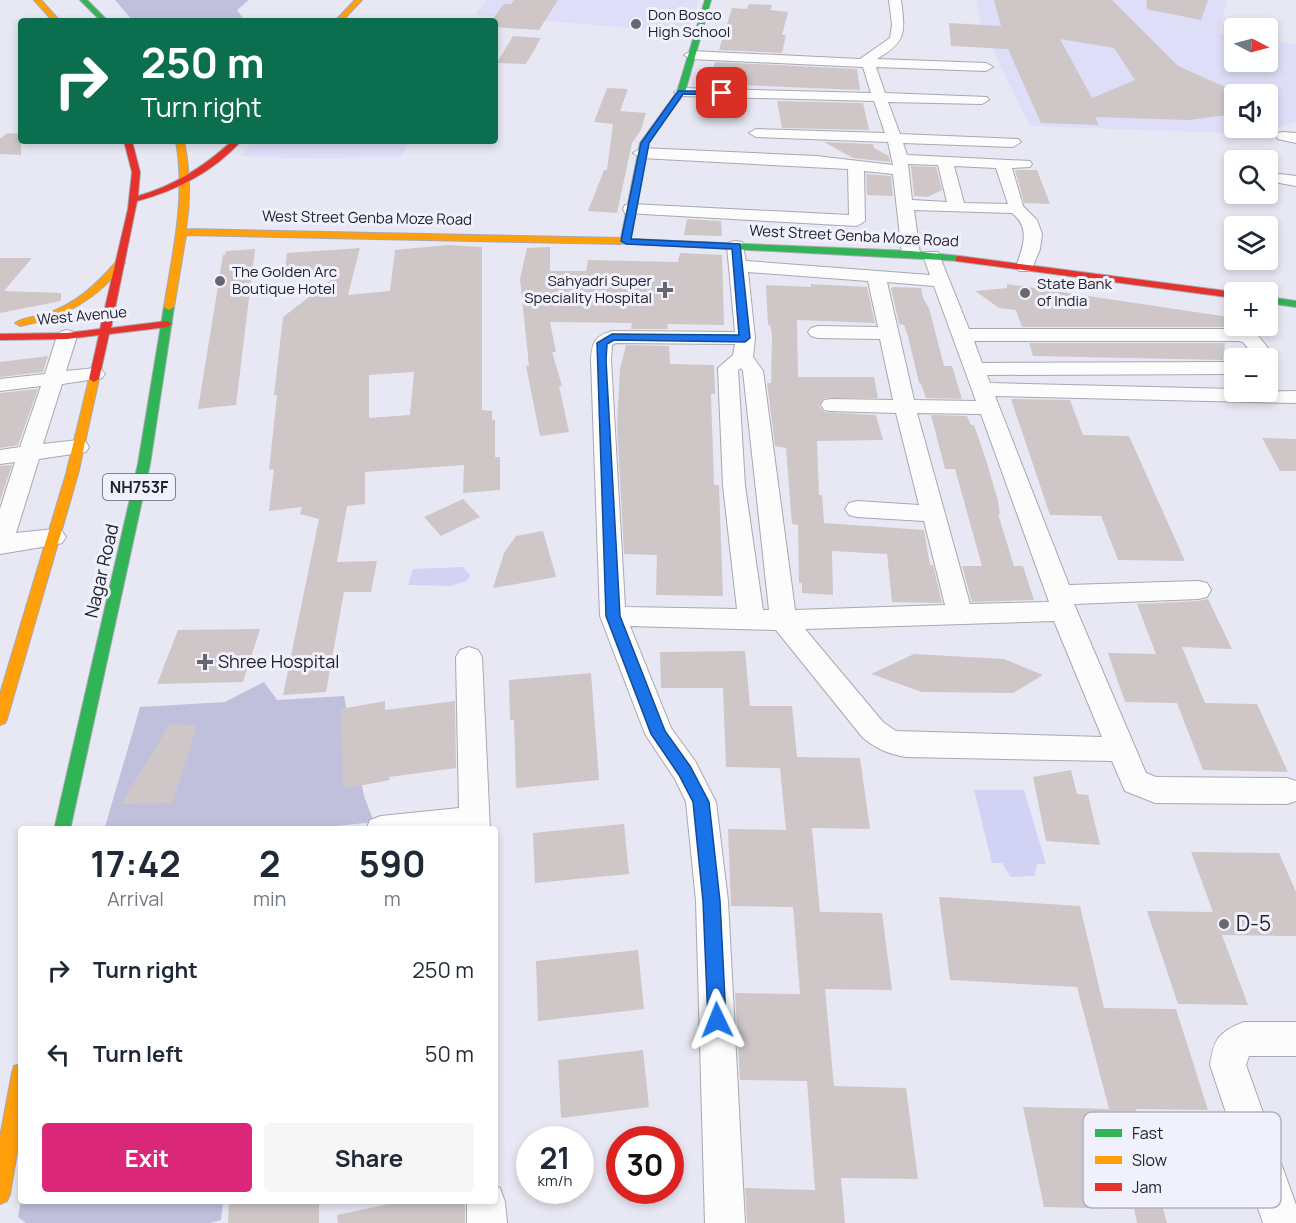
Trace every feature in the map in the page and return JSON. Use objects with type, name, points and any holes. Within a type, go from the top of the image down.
[{"type":"main road","points":[[37,0],[54,18]]},
{"type":"main road","points":[[83,0],[102,18]]},
{"type":"main road","points":[[626,241],[641,153],[645,143],[681,92],[708,0]]},
{"type":"main road","points":[[343,18],[366,1]]},
{"type":"main road","points":[[356,18],[366,1]]},
{"type":"main road","points":[[0,720],[54,537],[105,332],[133,194],[135,172],[129,144]]},
{"type":"main road","name":"Nagar Road","points":[[63,826],[144,465],[187,183],[181,144]]},
{"type":"main road","points":[[133,194],[186,168],[214,144]]},
{"type":"main road","points":[[133,194],[153,195],[187,183],[209,168],[234,144]]},
{"type":"main road","name":"West Street Genba Moze Road","points":[[181,232],[491,236],[626,241],[737,256],[922,255],[1224,295]]},
{"type":"main road","name":"West Avenue","points":[[0,324],[27,323],[72,309],[89,299],[105,285],[120,263]]},
{"type":"main road","points":[[1278,301],[1296,304]]},
{"type":"main road","name":"West Avenue","points":[[0,337],[67,336],[167,324]]},
{"type":"main road","points":[[0,1194],[18,1090]]},
{"type":"street","points":[[867,62],[895,43],[899,34],[895,0]]},
{"type":"street","points":[[691,55],[986,67]]},
{"type":"street","points":[[867,62],[893,136],[900,165],[904,205],[922,255],[941,281],[1062,603],[1136,782],[1155,790],[1287,791]]},
{"type":"street","points":[[681,92],[982,100]]},
{"type":"street","points":[[748,158],[756,133],[762,94]]},
{"type":"street","points":[[756,133],[1013,142]]},
{"type":"street","points":[[816,134],[816,161]]},
{"type":"street","points":[[641,153],[816,161],[856,167],[945,162],[1024,164]]},
{"type":"street","points":[[945,162],[957,208]]},
{"type":"street","points":[[1003,164],[1016,204],[1014,207]]},
{"type":"street","points":[[631,209],[857,221],[856,167]]},
{"type":"street","points":[[904,205],[1006,210],[1014,207]]},
{"type":"street","points":[[1014,207],[1025,214],[1032,223],[1035,235],[1025,267]]},
{"type":"street","points":[[941,281],[876,276],[737,256],[744,348],[753,371],[783,620],[873,730],[889,742],[906,745],[1121,749]]},
{"type":"street","points":[[876,276],[905,406],[960,615]]},
{"type":"street","points":[[818,332],[888,333]]},
{"type":"street","points":[[1014,334],[1030,368]]},
{"type":"street","points":[[961,335],[1238,335],[1249,337],[1258,348]]},
{"type":"street","points":[[54,537],[0,544],[67,336]]},
{"type":"street","points":[[725,1223],[712,901],[701,802],[685,770],[659,734],[613,616],[602,343],[612,337],[744,348]]},
{"type":"street","points":[[744,348],[728,368],[734,486],[750,619]]},
{"type":"street","points":[[831,405],[905,406],[980,389],[1030,368],[1224,368]]},
{"type":"street","points":[[0,385],[95,374]]},
{"type":"street","points":[[980,389],[1296,397]]},
{"type":"street","points":[[0,457],[78,447]]},
{"type":"street","points":[[857,509],[933,514]]},
{"type":"street","points":[[613,616],[783,620],[960,615],[1198,590]]},
{"type":"street","points":[[456,826],[475,825],[469,657]]},
{"type":"street","points":[[1242,1112],[1228,1065],[1230,1049],[1244,1039],[1296,1040]]},
{"type":"street","points":[[486,1204],[487,1223]]},
{"type":"street","points":[[1278,1208],[1283,1223]]},
{"type":"shaded area","points":[[115,0],[249,0],[237,10],[243,18],[130,18]]},
{"type":"shaded area","name":"Don Bosco High School","points":[[486,0],[699,0],[688,33],[475,15]]},
{"type":"shaded area","points":[[976,0],[1227,0],[1219,33],[1224,34],[1224,72],[1278,72],[1278,41],[1296,44],[1296,122],[1278,128],[1278,84],[1224,84],[1224,133],[1030,126],[982,29]]},
{"type":"shaded area","points":[[250,144],[408,144],[401,157],[240,156]]},
{"type":"shaded area","points":[[463,567],[470,575],[467,581],[450,586],[408,585],[413,569]]},
{"type":"shaded area","points":[[264,682],[277,700],[344,696],[364,796],[374,822],[338,826],[105,826],[140,707],[225,702]]},
{"type":"shaded area","points":[[974,790],[1024,790],[1046,864],[1037,864],[1035,876],[1011,877],[1002,863],[992,863]]},
{"type":"shaded area","points":[[20,1204],[223,1204],[221,1220],[210,1223],[26,1223],[18,1217]]},
{"type":"building","points":[[514,0],[558,0],[539,30],[498,27],[498,18],[493,18],[504,4],[511,4]]},
{"type":"building","points":[[994,0],[1112,0],[1178,66],[1224,86],[1224,115],[1189,120],[1095,117],[1099,125],[1041,123],[1008,49],[951,46],[949,23],[1001,26]],"holes":[[[1060,39],[1114,48],[1135,80],[1092,98]]]},
{"type":"building","points":[[1147,0],[1208,0],[1201,20],[1146,9]]},
{"type":"building","points":[[749,4],[772,5],[770,10],[788,12],[782,35],[786,35],[782,53],[719,50],[732,8],[747,9]]},
{"type":"building","points":[[513,36],[541,38],[526,64],[498,61]]},
{"type":"building","points":[[715,62],[857,69],[860,90],[717,84],[719,69],[713,69]]},
{"type":"building","points":[[607,88],[628,89],[620,111],[646,113],[641,130],[632,143],[617,213],[588,211],[604,170],[607,170],[613,124],[594,122]]},
{"type":"building","points":[[777,101],[863,103],[869,130],[782,128]]},
{"type":"building","points":[[7,133],[18,134],[21,155],[0,154],[0,139]]},
{"type":"building","points":[[824,142],[873,144],[874,148],[889,156],[890,162],[853,158]]},
{"type":"building","points":[[911,166],[936,167],[942,190],[928,197],[914,196]]},
{"type":"building","points":[[1015,170],[1037,170],[1050,204],[1024,203]]},
{"type":"building","points":[[866,174],[891,176],[893,196],[867,195]]},
{"type":"building","points":[[687,219],[721,221],[722,236],[684,235]]},
{"type":"building","points":[[448,245],[482,247],[482,410],[492,411],[492,420],[495,420],[495,457],[500,457],[500,490],[463,493],[464,465],[365,472],[365,504],[347,506],[337,562],[377,561],[371,592],[344,592],[326,692],[283,695],[319,519],[300,514],[302,507],[269,511],[274,469],[269,470],[277,395],[274,395],[283,317],[340,273],[299,276],[300,270],[285,272],[287,253],[360,248],[348,295],[390,291],[395,250]],"holes":[[[414,372],[410,415],[369,418],[369,375]]]},
{"type":"building","points":[[550,247],[550,271],[586,271],[588,260],[678,262],[680,253],[722,255],[724,325],[667,324],[668,329],[631,329],[632,323],[550,322],[556,352],[552,352],[562,386],[559,386],[569,432],[540,436],[526,366],[529,366],[520,279],[527,248]]},
{"type":"building","points":[[255,249],[236,405],[198,409],[223,255],[226,251]]},
{"type":"building","points":[[0,258],[32,258],[4,291],[61,293],[61,301],[0,313]]},
{"type":"building","points":[[811,284],[867,287],[875,323],[797,320],[798,377],[874,377],[878,398],[824,398],[819,406],[824,412],[876,415],[883,440],[817,441],[819,495],[822,495],[824,523],[924,530],[930,565],[933,565],[942,603],[892,602],[887,554],[832,551],[833,595],[802,593],[802,583],[799,583],[798,525],[792,524],[786,448],[775,446],[767,383],[771,383],[772,335],[770,325],[768,325],[766,285],[811,287]]},
{"type":"building","points":[[1007,284],[1224,316],[1224,327],[1022,327],[1016,310],[999,308],[975,291],[1007,288]]},
{"type":"building","points":[[891,288],[921,288],[923,298],[929,308],[944,366],[952,366],[962,399],[926,398],[919,383],[904,325],[899,324]]},
{"type":"building","points":[[1029,343],[1225,343],[1223,360],[1033,356]]},
{"type":"building","points":[[626,345],[669,346],[670,364],[714,365],[715,394],[711,394],[714,485],[719,485],[723,596],[656,595],[657,555],[624,554],[617,424],[620,369]]},
{"type":"building","points":[[48,356],[43,372],[0,377],[0,362]]},
{"type":"building","points":[[38,389],[18,445],[0,448],[0,393]]},
{"type":"building","points":[[1011,399],[1070,400],[1083,435],[1129,436],[1185,561],[1118,560],[1101,516],[1050,515]]},
{"type":"building","points":[[931,415],[967,416],[971,425],[974,425],[998,501],[1000,514],[998,514],[1014,566],[1023,566],[1034,600],[972,602],[962,566],[982,566],[955,469],[945,469]]},
{"type":"building","points":[[1262,438],[1296,439],[1296,471],[1280,471]]},
{"type":"building","points":[[12,465],[0,501],[0,466]]},
{"type":"building","points":[[463,499],[480,517],[441,536],[424,517]]},
{"type":"building","points":[[543,531],[556,577],[493,588],[504,553],[516,536]]},
{"type":"building","points":[[1208,599],[1232,649],[1182,647],[1205,703],[1257,704],[1288,772],[1203,770],[1177,703],[1125,702],[1108,653],[1156,654],[1137,604]]},
{"type":"building","points":[[260,629],[243,682],[157,684],[178,630]]},
{"type":"building","points":[[745,651],[750,706],[792,706],[797,757],[860,758],[870,829],[812,828],[820,912],[882,913],[892,990],[825,989],[834,1086],[906,1088],[918,1179],[841,1178],[845,1223],[747,1223],[745,1188],[815,1190],[807,1081],[740,1080],[735,993],[800,994],[793,907],[731,906],[728,829],[786,830],[780,768],[726,767],[723,688],[661,688],[660,652]]},
{"type":"building","points":[[914,654],[1004,659],[1043,675],[1013,693],[922,692],[871,674]]},
{"type":"building","points":[[591,673],[599,780],[516,788],[514,720],[510,720],[509,680]]},
{"type":"building","points":[[385,701],[385,710],[455,701],[456,768],[389,777],[390,780],[343,789],[341,709]]},
{"type":"building","points":[[170,724],[197,726],[172,803],[121,804]]},
{"type":"building","points":[[1071,770],[1077,794],[1088,795],[1100,845],[1046,841],[1033,777]]},
{"type":"building","points":[[624,824],[629,874],[535,883],[533,833]]},
{"type":"building","name":"D-5","points":[[1191,852],[1279,853],[1296,892],[1296,936],[1222,935],[1248,1005],[1178,1004],[1147,911],[1213,912]]},
{"type":"building","points":[[939,897],[1080,906],[1104,1008],[1176,1009],[1208,1110],[1136,1109],[1137,1112],[1083,1112],[1083,1208],[1044,1207],[1023,1107],[1109,1109],[1077,987],[950,980]]},
{"type":"building","points":[[638,950],[644,1009],[538,1021],[536,961]]},
{"type":"building","points":[[643,1050],[649,1107],[561,1118],[558,1060]]},
{"type":"building","points":[[229,1204],[319,1204],[319,1223],[228,1223]]},
{"type":"building","points":[[389,1204],[465,1204],[465,1223],[338,1223],[337,1215]]},
{"type":"building","points":[[1089,1208],[1163,1208],[1167,1223],[1137,1223],[1134,1209]]},
{"type":"traffic: fast","points":[[83,0],[102,18]]},
{"type":"traffic: fast","points":[[625,241],[644,143],[681,92],[708,0]]},
{"type":"traffic: fast","points":[[621,241],[911,254],[959,259]]},
{"type":"traffic: fast","points":[[1278,301],[1296,304]]},
{"type":"traffic: fast","points":[[63,826],[144,464],[169,307]]},
{"type":"traffic: slow","points":[[37,0],[54,18]]},
{"type":"traffic: slow","points":[[341,18],[359,0]]},
{"type":"traffic: slow","points":[[169,307],[185,203],[184,161],[181,144]]},
{"type":"traffic: slow","points":[[181,232],[621,241]]},
{"type":"traffic: slow","points":[[20,323],[50,316],[76,304],[99,286],[120,263]]},
{"type":"traffic: slow","points":[[0,719],[72,474],[94,379]]},
{"type":"traffic: slow","points":[[0,1194],[18,1090]]},
{"type":"traffic: jam","points":[[94,379],[132,209],[136,172],[129,144]]},
{"type":"traffic: jam","points":[[132,200],[162,191],[189,178],[233,144]]},
{"type":"traffic: jam","points":[[959,259],[1224,294]]},
{"type":"traffic: jam","points":[[0,337],[67,336],[167,324]]},
{"type":"place","name":"Don Bosco High School","points":[[636,24]]},
{"type":"place","name":"The Golden Arc Boutique Hotel","points":[[220,281]]},
{"type":"place","name":"Sahyadri Super Speciality Hospital","points":[[665,290]]},
{"type":"place","name":"State Bank of India","points":[[1025,293]]},
{"type":"place","name":"Shree Hospital","points":[[205,662]]},
{"type":"place","name":"D-5","points":[[1224,924]]},
{"type":"route","points":[[717,1020],[712,901],[701,802],[685,770],[659,734],[613,616],[601,360],[602,343],[612,337],[745,338],[736,246],[626,241],[641,153],[645,143],[681,92],[722,93]]}]
